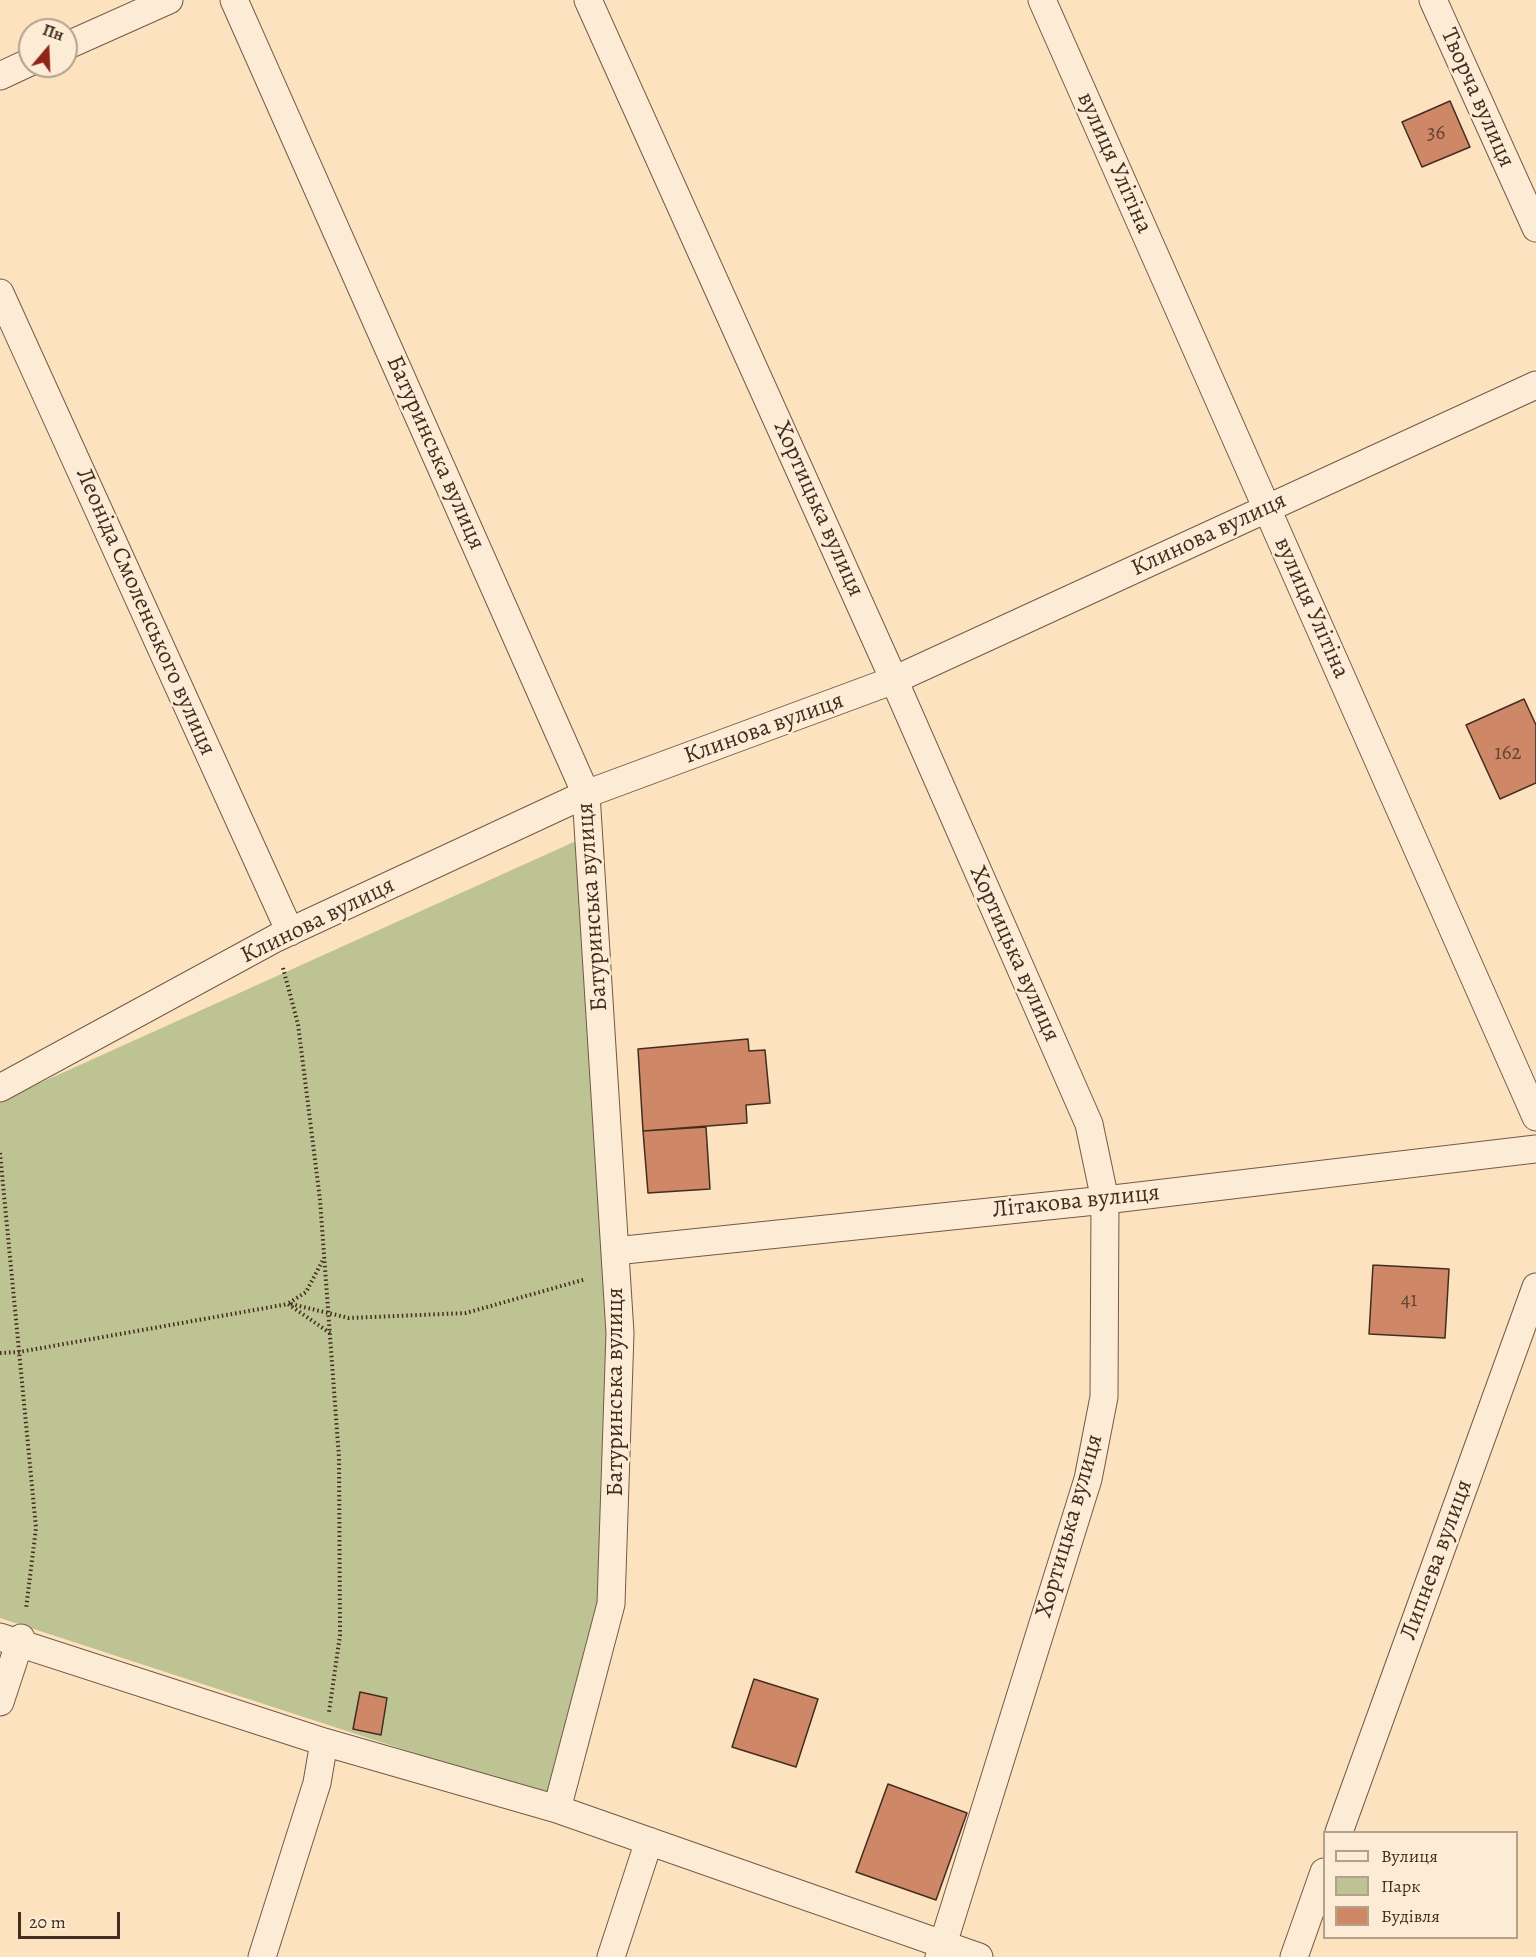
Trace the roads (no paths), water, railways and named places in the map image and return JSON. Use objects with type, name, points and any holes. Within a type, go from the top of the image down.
[{"type":"street","points":[[78,41],[169,0]]},
{"type":"street","name":"Батуринська вулиця","points":[[234,0],[586,794],[620,1333],[611,1604],[557,1809]]},
{"type":"street","name":"Хортицька вулиця","points":[[588,0],[894,680],[1089,1124],[1105,1200],[1104,1397],[1088,1479],[940,1951]]},
{"type":"street","name":"вулиця Улітіна","points":[[1042,0],[1536,1117]]},
{"type":"street","name":"Творча вулиця","points":[[1433,0],[1536,228]]},
{"type":"street","points":[[0,76],[18,68]]},
{"type":"street","name":"Леоніда Смоленського вулиця","points":[[0,293],[283,935]]},
{"type":"street","name":"Клинова вулиця","points":[[0,1089],[283,935],[586,794],[894,680],[1536,385]]},
{"type":"street","name":"Літакова вулиця","points":[[615,1261],[1536,1149]]},
{"type":"street","name":"Липнева вулиця","points":[[1340,1831],[1536,1287]]},
{"type":"street","points":[[0,1702],[13,1639],[324,1742],[557,1809],[649,1841],[940,1951],[979,1957]]},
{"type":"street","points":[[262,1957],[317,1783],[324,1742]]},
{"type":"street","points":[[611,1957],[649,1841]]},
{"type":"street","points":[[1294,1957],[1323,1875]]}]
